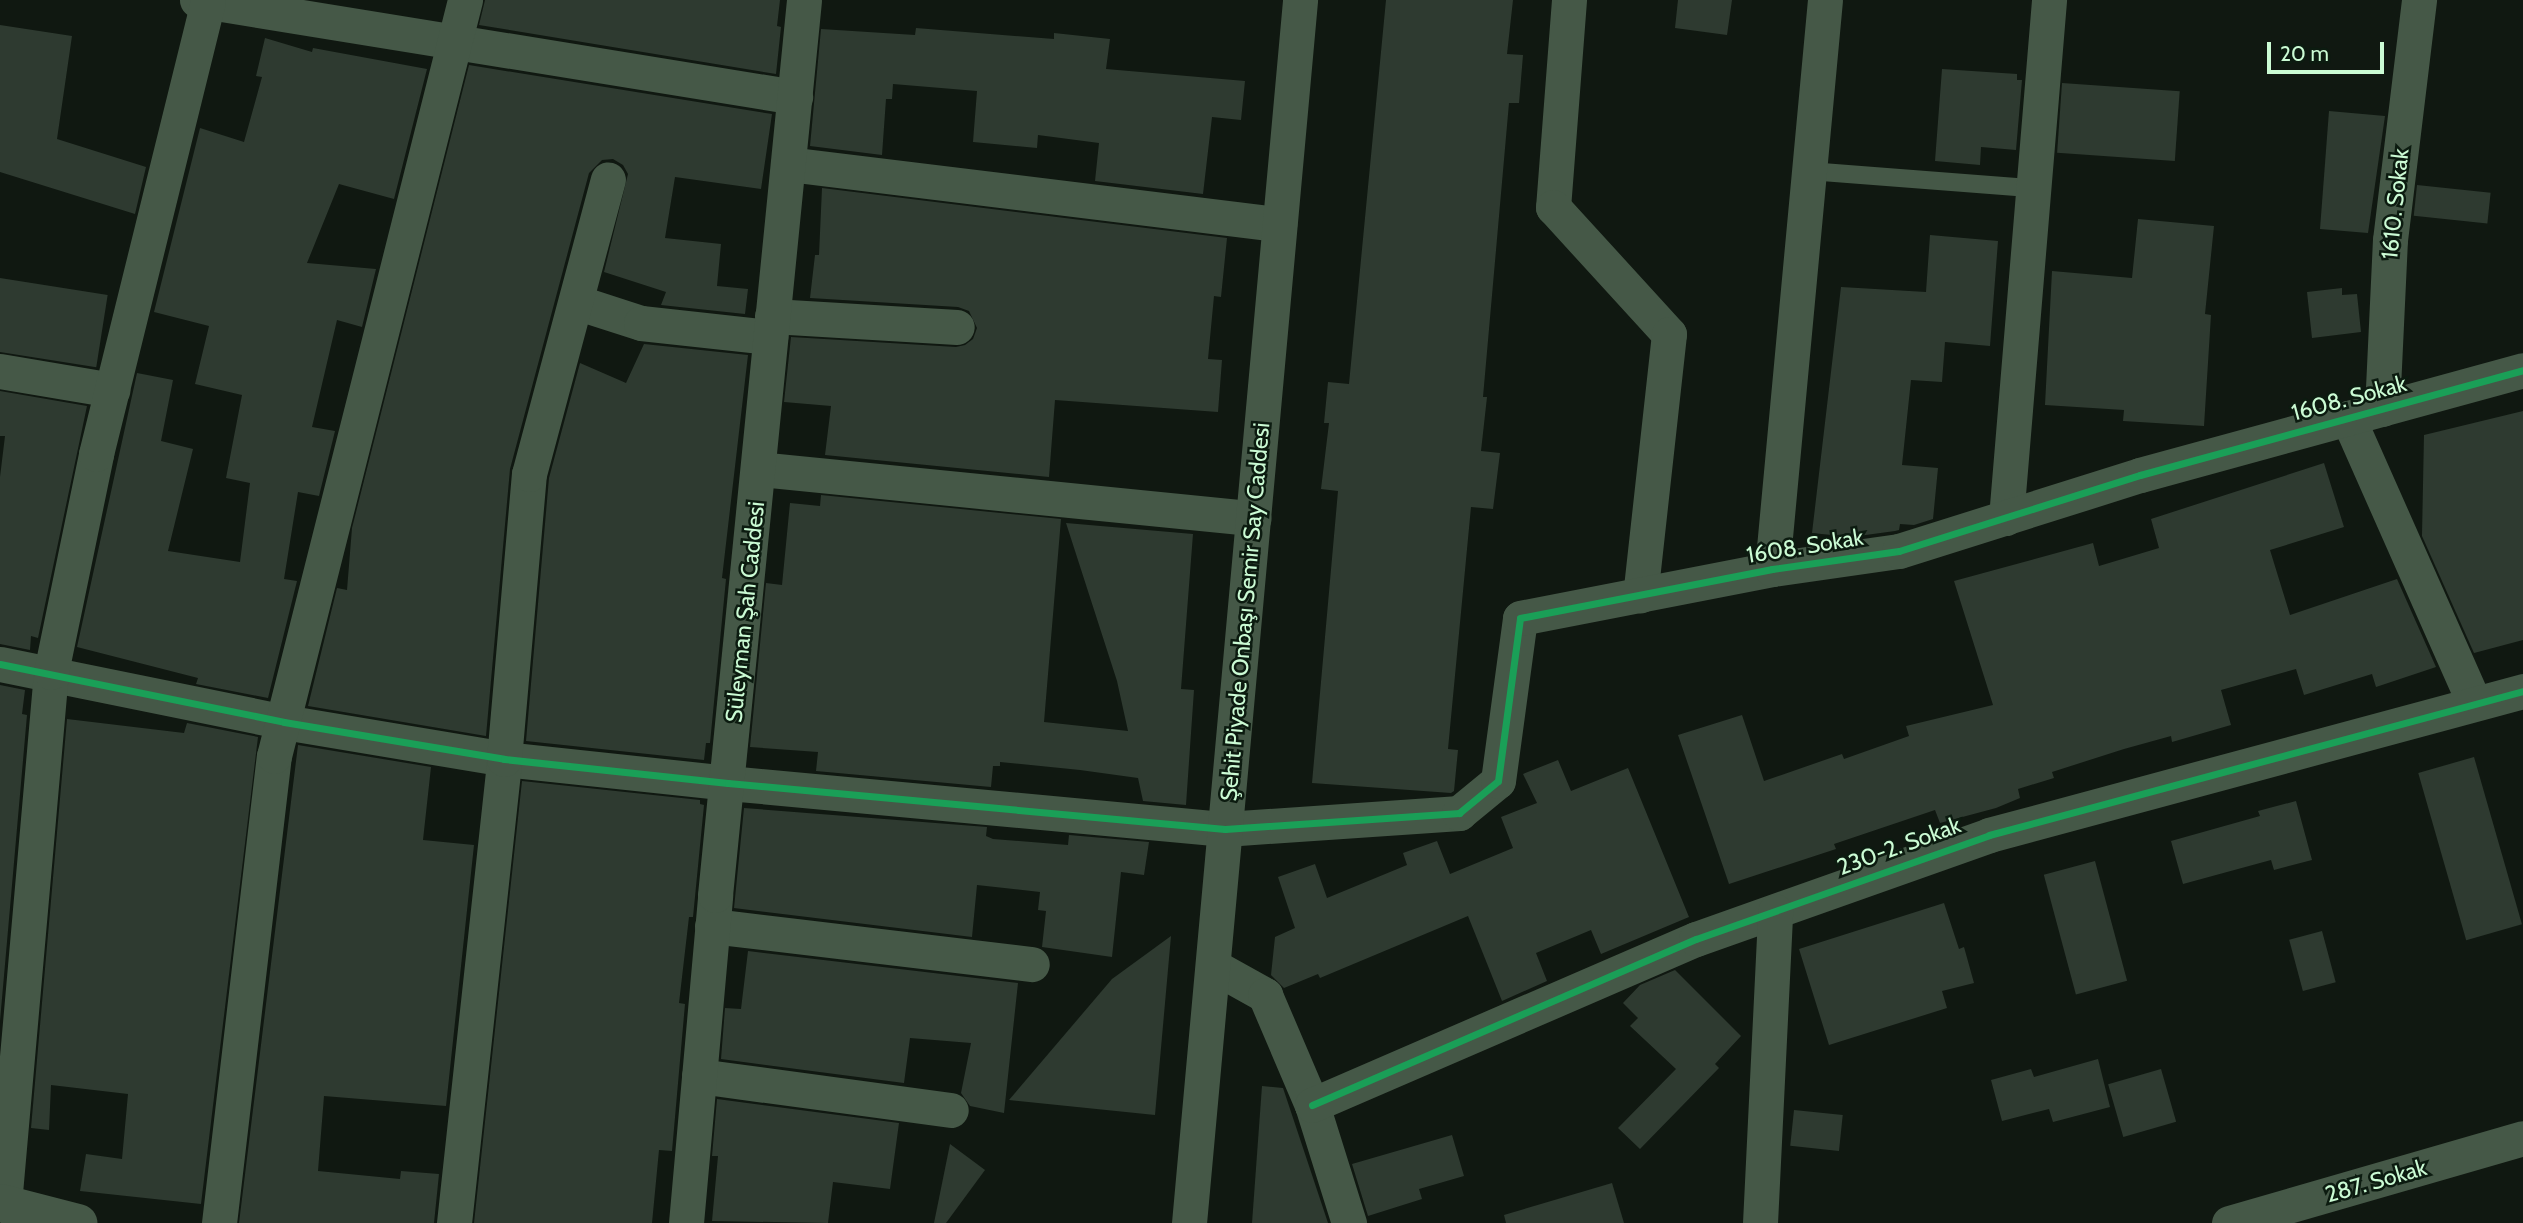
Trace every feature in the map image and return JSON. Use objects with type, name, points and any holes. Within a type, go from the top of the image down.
[{"type":"street","points":[[219,1223],[274,756],[465,0]]},
{"type":"street","name":"Süleyman Şah Caddesi","points":[[686,1223],[712,926],[804,0]]},
{"type":"street","name":"Şehit Piyade Onbaşı Semir Say Caddesi","points":[[1189,1223],[1300,0]]},
{"type":"street","points":[[1569,0],[1553,206],[1669,334],[1640,595]]},
{"type":"street","points":[[1772,569],[1825,0]]},
{"type":"street","points":[[2006,518],[2049,0]]},
{"type":"street","name":"1610. Sokak","points":[[2382,409],[2390,240],[2418,0]]},
{"type":"street","points":[[78,1223],[2,1204],[51,672],[112,390],[202,1],[794,97]]},
{"type":"street","points":[[788,164],[1279,224]]},
{"type":"street","points":[[454,1223],[504,759],[529,474],[608,179]]},
{"type":"street","points":[[576,302],[641,323],[771,327],[957,327]]},
{"type":"street","name":"1608. Sokak","points":[[1225,829],[1459,813],[1498,781],[1520,618],[1772,569],[1899,551],[2140,475],[2523,370]]},
{"type":"street","points":[[0,371],[112,390]]},
{"type":"street","points":[[2348,418],[2474,702]]},
{"type":"street","points":[[759,469],[1254,518]]},
{"type":"street","points":[[0,664],[51,672],[284,722],[504,759],[728,783],[1225,829]]},
{"type":"street","name":"230-2. Sokak","points":[[1312,1105],[1696,939],[1989,835],[2474,702],[2523,691]]},
{"type":"street","points":[[1760,1223],[1775,911]]},
{"type":"street","points":[[712,926],[1032,964]]},
{"type":"street","points":[[1213,967],[1265,995],[1312,1105],[1349,1223]]},
{"type":"street","points":[[699,1076],[951,1110]]},
{"type":"street","name":"287. Sokak","points":[[2229,1223],[2523,1138]]},
{"type":"lane","points":[[1809,171],[2032,188]]},
{"type":"building","points":[[485,0],[780,0],[777,26],[781,27],[776,74],[479,25]]},
{"type":"building","points":[[1386,0],[1513,0],[1507,54],[1523,55],[1519,103],[1509,103],[1483,397],[1487,397],[1481,451],[1500,453],[1493,509],[1471,507],[1448,749],[1458,750],[1454,791],[1451,793],[1312,783],[1338,491],[1321,489],[1329,423],[1324,423],[1328,382],[1349,384]]},
{"type":"building","points":[[1678,0],[1732,0],[1727,35],[1675,28]]},
{"type":"building","points":[[0,25],[72,36],[57,139],[146,167],[135,214],[0,172]]},
{"type":"building","points":[[916,28],[1054,39],[1054,33],[1110,39],[1106,69],[1245,81],[1241,120],[1212,117],[1203,194],[1095,181],[1099,143],[1038,135],[1037,148],[973,142],[977,91],[893,84],[892,99],[886,99],[882,155],[810,146],[821,29],[915,35]]},
{"type":"building","points":[[265,38],[312,52],[313,48],[427,69],[394,199],[339,184],[307,263],[376,269],[362,327],[337,320],[312,427],[335,431],[319,496],[298,492],[284,579],[297,581],[268,698],[196,684],[198,678],[77,647],[137,373],[173,380],[161,441],[193,449],[168,551],[240,562],[250,483],[226,478],[242,395],[195,384],[209,326],[154,312],[200,128],[244,142],[262,77],[256,76]]},
{"type":"building","points":[[469,65],[772,114],[761,189],[675,177],[665,238],[721,244],[717,286],[748,289],[745,314],[661,305],[666,292],[604,272],[628,174],[623,165],[613,159],[602,160],[589,173],[510,469],[486,736],[308,706],[337,588],[347,590],[352,528]]},
{"type":"building","points":[[1942,69],[2017,74],[2017,80],[2022,80],[2016,150],[1981,147],[1980,165],[1935,161]]},
{"type":"building","points":[[2062,83],[2180,91],[2175,161],[2057,153]]},
{"type":"building","points":[[2329,111],[2385,116],[2368,233],[2320,229]]},
{"type":"building","points":[[2417,185],[2491,193],[2487,224],[2414,216]]},
{"type":"building","points":[[822,188],[1227,238],[1221,297],[1214,296],[1208,359],[1222,360],[1218,412],[1055,400],[1049,477],[825,455],[831,406],[784,402],[791,337],[956,347],[973,339],[977,328],[969,311],[958,307],[810,298],[815,255],[819,255]]},
{"type":"building","points":[[2138,219],[2214,226],[2205,314],[2211,315],[2204,426],[2123,421],[2124,410],[2045,405],[2052,271],[2132,278]]},
{"type":"building","points":[[1930,235],[1998,241],[1990,346],[1945,342],[1942,382],[1911,380],[1902,465],[1938,468],[1933,519],[1914,525],[1900,524],[1899,530],[1895,531],[1851,537],[1812,533],[1841,287],[1926,292]]},
{"type":"building","points":[[0,278],[108,295],[96,367],[0,352]]},
{"type":"building","points":[[2342,288],[2342,295],[2357,294],[2361,332],[2312,338],[2307,292]]},
{"type":"building","points":[[644,344],[748,355],[722,578],[726,579],[710,743],[706,743],[704,760],[526,741],[549,478],[580,363],[626,383]]},
{"type":"building","points":[[0,391],[87,406],[38,638],[31,636],[30,650],[0,644],[0,477],[5,436],[0,436]]},
{"type":"building","points":[[2523,411],[2523,640],[2474,653],[2422,536],[2424,435]]},
{"type":"building","points":[[2324,463],[2344,527],[2270,550],[2290,615],[2397,579],[2436,667],[2376,687],[2372,674],[2304,695],[2296,669],[2221,690],[2231,725],[2172,742],[2171,736],[2124,749],[2052,772],[2054,778],[2018,789],[2020,798],[1996,808],[1940,823],[1935,810],[1834,844],[1836,849],[1729,884],[1678,735],[1742,715],[1764,781],[1842,754],[1844,759],[1909,736],[1906,726],[1993,705],[1954,581],[2093,543],[2099,566],[2159,548],[2151,519]]},
{"type":"building","points":[[821,495],[1061,519],[1044,722],[1128,731],[1117,681],[1066,523],[1193,534],[1181,689],[1194,690],[1186,805],[1143,801],[1138,778],[1080,770],[1000,762],[1000,766],[993,766],[991,787],[816,771],[818,752],[750,747],[766,583],[782,585],[790,503],[820,506]]},
{"type":"building","points":[[0,685],[25,690],[22,714],[27,715],[0,1021]]},
{"type":"building","points":[[67,719],[184,733],[187,723],[258,737],[201,1204],[80,1191],[86,1154],[122,1159],[128,1094],[51,1085],[49,1130],[31,1128]]},
{"type":"building","points":[[298,745],[431,767],[423,840],[474,845],[446,1106],[324,1096],[318,1171],[400,1179],[401,1171],[439,1174],[434,1223],[239,1223]]},
{"type":"building","points":[[2474,757],[2522,924],[2466,940],[2418,773]]},
{"type":"building","points":[[1558,760],[1571,791],[1628,768],[1689,917],[1601,954],[1591,930],[1536,953],[1547,981],[1502,1001],[1468,916],[1320,978],[1318,974],[1284,988],[1271,975],[1275,937],[1295,928],[1278,877],[1315,864],[1327,898],[1407,865],[1403,853],[1437,841],[1450,874],[1513,848],[1501,817],[1537,803],[1523,774]]},
{"type":"building","points":[[522,781],[700,800],[700,804],[704,805],[693,917],[689,917],[679,1003],[685,1004],[672,1151],[659,1150],[652,1223],[474,1223]]},
{"type":"building","points":[[2296,801],[2312,860],[2274,870],[2271,860],[2183,884],[2171,841],[2260,816],[2258,811]]},
{"type":"building","points":[[744,808],[987,827],[986,836],[993,839],[1068,845],[1069,835],[1149,842],[1144,875],[1121,872],[1112,957],[1042,947],[1046,911],[1038,910],[1040,892],[977,885],[972,937],[734,908]]},
{"type":"building","points":[[2095,861],[2127,981],[2076,994],[2044,875]]},
{"type":"building","points":[[1944,903],[1959,949],[1964,947],[1974,983],[1942,991],[1947,1008],[1829,1045],[1799,949]]},
{"type":"building","points":[[2322,931],[2336,982],[2303,991],[2289,940]]},
{"type":"building","points":[[1171,936],[1155,1115],[1009,1100],[1112,979]]},
{"type":"building","points":[[748,951],[1018,983],[1004,1113],[970,1106],[961,1093],[971,1043],[910,1038],[904,1083],[721,1059],[725,1008],[741,1009]]},
{"type":"building","points":[[1675,970],[1741,1036],[1715,1064],[1719,1068],[1640,1149],[1618,1128],[1676,1069],[1630,1026],[1638,1018],[1623,1003],[1640,985]]},
{"type":"building","points":[[2098,1059],[2110,1107],[2053,1122],[2049,1109],[2002,1121],[1991,1080],[2031,1069],[2034,1077]]},
{"type":"building","points":[[2161,1069],[2176,1122],[2123,1137],[2108,1084]]},
{"type":"building","points":[[1262,1086],[1283,1088],[1328,1223],[1252,1223]]},
{"type":"building","points":[[717,1099],[899,1123],[890,1189],[833,1182],[828,1223],[712,1221],[718,1156],[712,1156]]},
{"type":"building","points":[[1794,1110],[1843,1115],[1839,1151],[1790,1146]]},
{"type":"building","points":[[1452,1135],[1464,1176],[1419,1189],[1422,1199],[1368,1216],[1352,1164]]},
{"type":"building","points":[[950,1144],[985,1170],[946,1223],[934,1223]]},
{"type":"building","points":[[1612,1183],[1624,1223],[1506,1223],[1504,1215]]},
{"type":"cycle path","points":[[0,664],[284,722],[504,759],[728,783],[1225,829],[1459,813],[1498,781],[1520,618],[1772,569],[1899,551],[2140,475],[2523,370]]},
{"type":"cycle path","points":[[1312,1105],[1696,939],[1989,835],[2523,691]]}]
